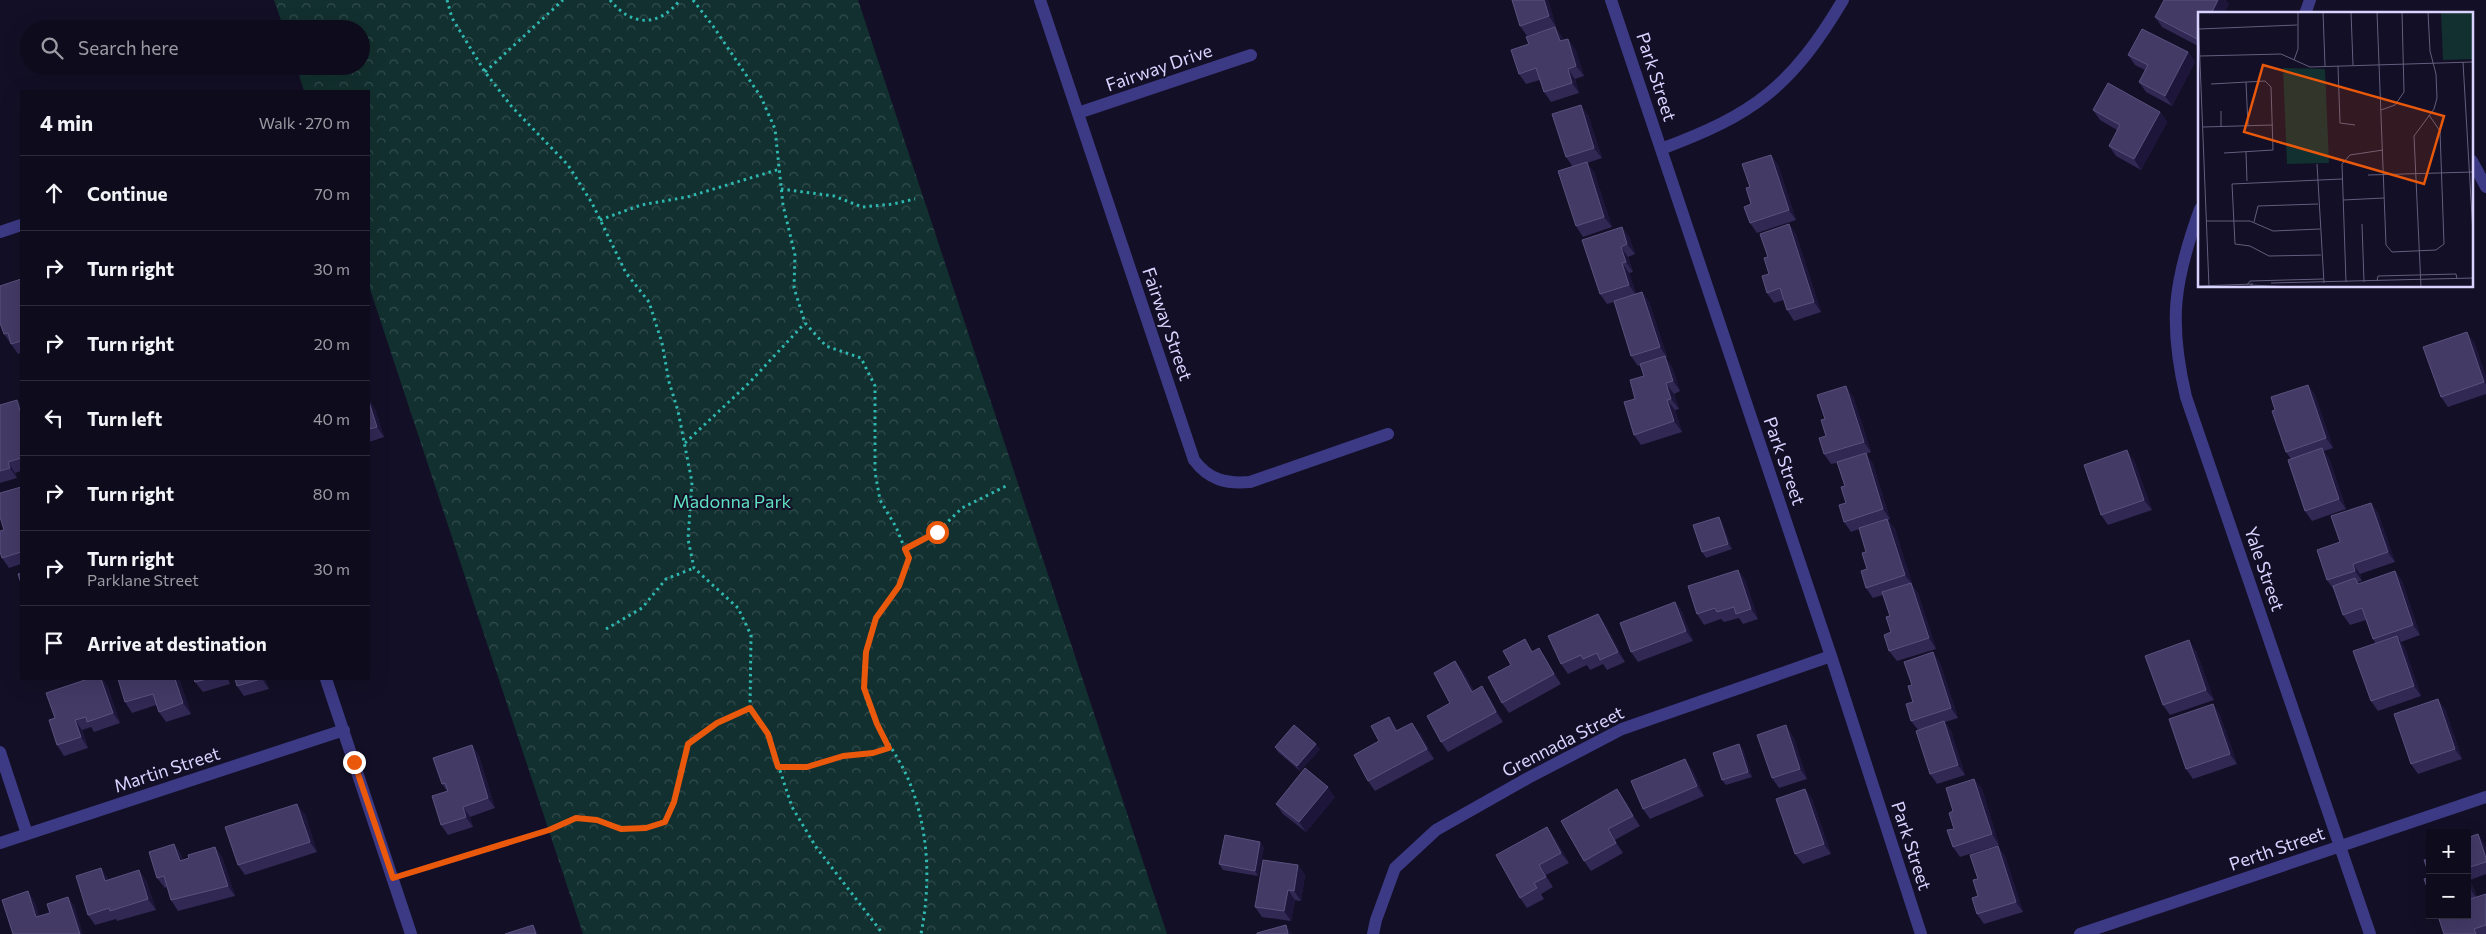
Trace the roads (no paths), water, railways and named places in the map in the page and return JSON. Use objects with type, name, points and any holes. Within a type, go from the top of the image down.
[{"type":"street","name":"Fairway Street","points":[[1040,0],[1194,460],[1201,469],[1220,481],[1231,484],[1250,482],[1388,434]]},
{"type":"street","name":"Park Street","points":[[1612,0],[1831,656],[1921,934]]},
{"type":"street","points":[[1661,149],[1696,136],[1735,118],[1771,93],[1796,69],[1817,42],[1843,0]]},
{"type":"street","points":[[2306,12],[2310,0]]},
{"type":"street","name":"Fairway Drive","points":[[1078,113],[1251,55]]},
{"type":"street","points":[[2474,165],[2486,187]]},
{"type":"street","name":"Yale Street","points":[[2198,215],[2179,276],[2175,337],[2180,372],[2189,406],[2370,934]]},
{"type":"street","points":[[0,232],[20,225]]},
{"type":"street","name":"Grennada Street","points":[[1373,934],[1376,920],[1395,868],[1436,830],[1528,778],[1622,729],[1831,656]]},
{"type":"street","points":[[326,680],[411,934]]},
{"type":"street","name":"Martin Street","points":[[0,843],[344,730]]},
{"type":"street","points":[[0,752],[27,834]]},
{"type":"street","name":"Perth Street","points":[[2080,934],[2486,798]]},
{"type":"park label","name":"Madonna Park","points":[[732,502]]}]
